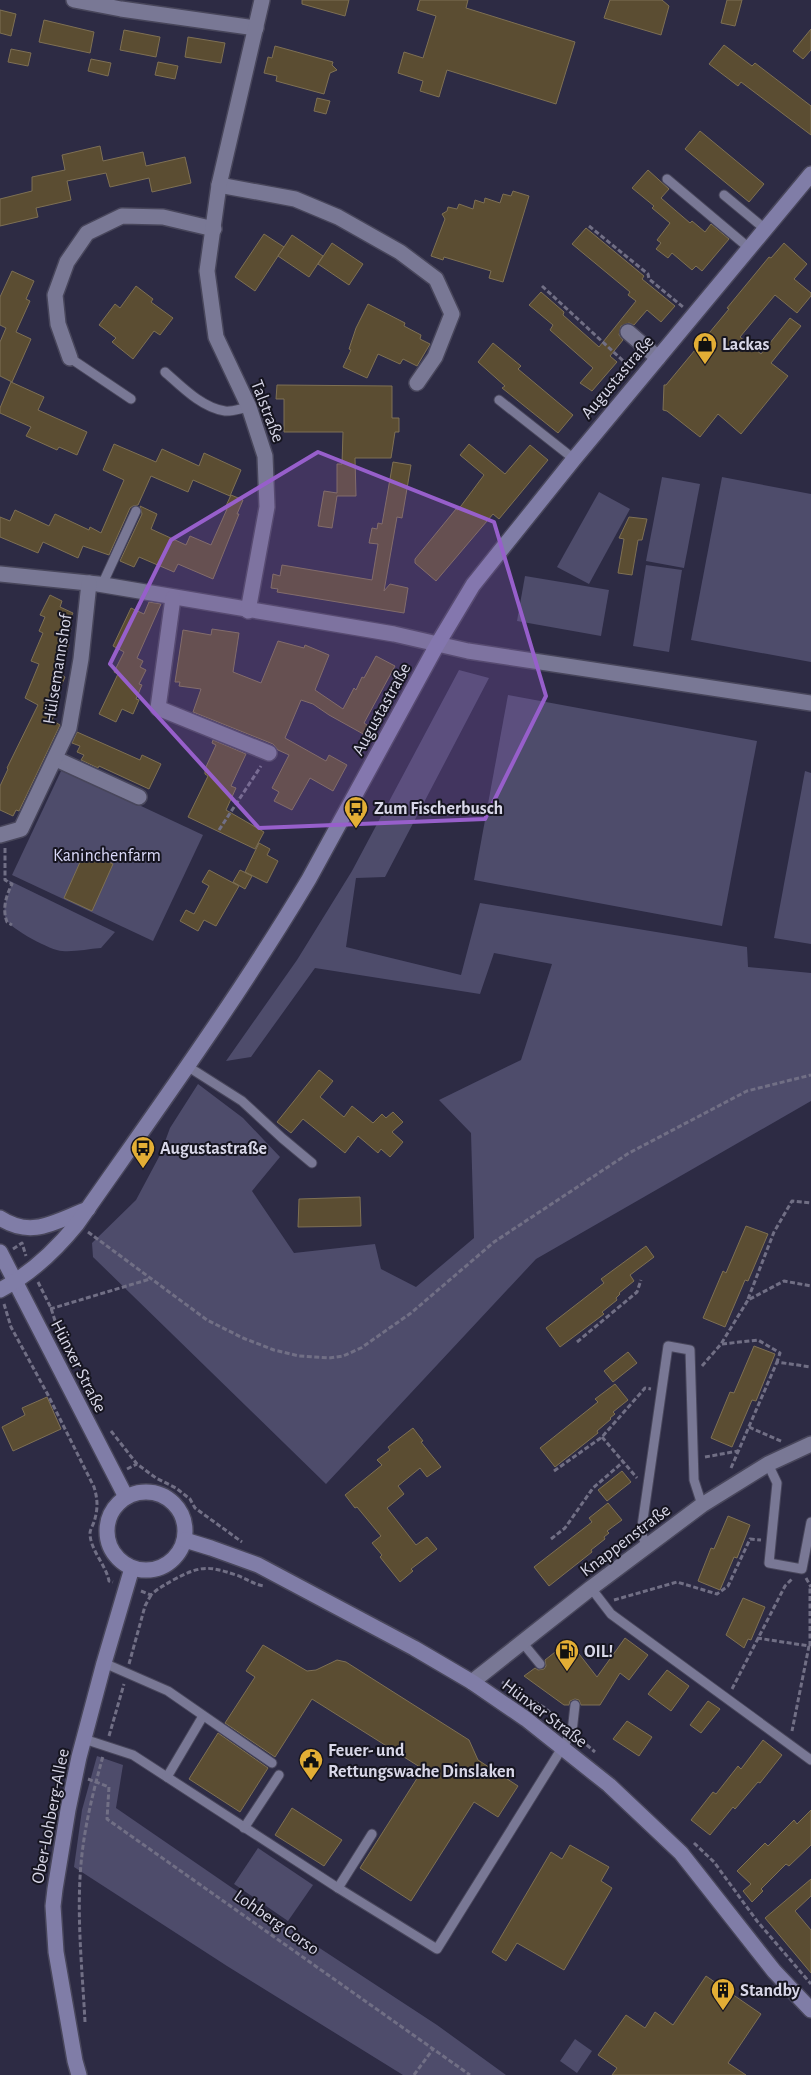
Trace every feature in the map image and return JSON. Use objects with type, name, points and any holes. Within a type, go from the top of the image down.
[{"type":"main road","name":"Augustastraße","points":[[2,1296],[59,1246],[77,1224],[187,1066],[288,915],[437,645],[473,585],[574,459],[811,174]]},
{"type":"main road","points":[[0,1218],[12,1226],[33,1229],[88,1209]]},
{"type":"main road","name":"Hünxer Straße","points":[[0,1252],[126,1497]]},
{"type":"main road","points":[[138,1492],[164,1495],[174,1502],[182,1513],[186,1525],[185,1540],[175,1559],[166,1566],[155,1570],[143,1571],[132,1568],[121,1562],[113,1552],[107,1535],[110,1516],[116,1505],[126,1497],[138,1492]]},
{"type":"main road","name":"Hünxer Straße","points":[[185,1540],[258,1565],[414,1648],[472,1682],[526,1719],[610,1785],[681,1853],[774,1970],[811,2010]]},
{"type":"main road","name":"Ober-Lohberg-Allee","points":[[79,2075],[56,1952],[53,1906],[64,1827],[84,1739],[132,1568]]},
{"type":"street","points":[[74,0],[121,9],[256,28]]},
{"type":"street","name":"Talstraße","points":[[248,610],[267,507],[265,456],[249,407],[216,337],[207,271],[219,185],[262,0]]},
{"type":"street","points":[[219,185],[295,199],[338,217],[400,252],[436,279],[452,314],[435,357],[416,384]]},
{"type":"street","points":[[70,358],[58,324],[55,296],[67,262],[87,233],[122,216],[163,217],[214,229]]},
{"type":"street","points":[[628,332],[658,358]]},
{"type":"street","points":[[0,574],[95,584],[394,634],[437,645],[811,704]]},
{"type":"street","name":"Hülsemannshof","points":[[2,834],[21,830],[70,728],[95,584]]},
{"type":"street","points":[[174,598],[158,708],[269,753]]},
{"type":"street","points":[[56,759],[139,797]]},
{"type":"street","name":"Knappenstraße","points":[[472,1682],[591,1588],[702,1505],[768,1464],[805,1446]]},
{"type":"lane","points":[[666,179],[749,248]]},
{"type":"lane","points":[[724,195],[765,229]]},
{"type":"lane","points":[[70,358],[131,399]]},
{"type":"lane","points":[[164,372],[190,393],[211,406],[226,411],[249,407]]},
{"type":"lane","points":[[499,400],[574,459]]},
{"type":"lane","points":[[95,584],[136,512]]},
{"type":"lane","points":[[187,1066],[242,1102],[312,1163]]},
{"type":"lane","points":[[647,1546],[641,1533],[668,1346],[690,1350],[694,1480],[702,1505]]},
{"type":"lane","points":[[768,1464],[777,1484],[769,1563],[802,1569],[811,1522]]},
{"type":"lane","points":[[591,1588],[611,1614],[811,1760]]},
{"type":"lane","points":[[522,1642],[540,1664]]},
{"type":"lane","points":[[104,1663],[168,1691],[272,1763]]},
{"type":"lane","points":[[84,1739],[133,1755],[338,1888],[437,1949],[572,1732],[575,1705]]},
{"type":"lane","points":[[167,1777],[203,1716]]},
{"type":"lane","points":[[244,1828],[279,1775]]},
{"type":"lane","points":[[338,1888],[372,1834]]},
{"type":"path","points":[[589,226],[648,274],[649,279],[693,316]]},
{"type":"path","points":[[542,286],[642,377]]},
{"type":"path","points":[[219,830],[269,753]]},
{"type":"path","points":[[2,834],[5,880],[12,884],[5,902],[5,916],[7,922],[12,925]]},
{"type":"path","points":[[77,1224],[208,1320],[261,1346],[289,1354],[308,1358],[343,1356],[361,1348],[411,1313],[494,1242],[629,1154],[747,1091],[811,1076]]},
{"type":"path","points":[[691,1379],[721,1344],[748,1300],[774,1232],[792,1201],[811,1203]]},
{"type":"path","points":[[51,1308],[150,1279]]},
{"type":"path","points":[[577,1342],[637,1292],[642,1280]]},
{"type":"path","points":[[748,1300],[784,1281],[811,1286]]},
{"type":"path","points":[[2,1296],[11,1327],[48,1394],[94,1487],[98,1499],[97,1511],[90,1533],[99,1560],[107,1570],[109,1580],[151,1595]]},
{"type":"path","points":[[721,1344],[758,1340],[780,1352],[731,1469],[738,1482]]},
{"type":"path","points":[[777,1362],[811,1367]]},
{"type":"path","points":[[554,1471],[602,1437],[645,1388],[662,1391]]},
{"type":"path","points":[[749,1427],[805,1446]]},
{"type":"path","points":[[602,1437],[646,1489]]},
{"type":"path","points":[[693,1459],[739,1451]]},
{"type":"path","points":[[551,1539],[565,1528],[593,1488],[623,1462]]},
{"type":"path","points":[[603,1604],[678,1582],[717,1594],[728,1586],[750,1539],[771,1541]]},
{"type":"path","points":[[86,2031],[80,1901],[83,1846],[96,1781],[146,1606],[151,1595],[160,1586],[192,1570],[203,1567],[237,1575],[267,1587]]},
{"type":"path","points":[[727,1699],[785,1586],[802,1569]]},
{"type":"path","points":[[789,1744],[810,1646],[810,1587]]},
{"type":"path","points":[[757,1638],[810,1646]]},
{"type":"path","name":"Lohberg Corso","points":[[96,1781],[109,1787],[107,1819],[470,2075]]},
{"type":"path","points":[[414,2075],[433,2049]]},
{"type":"highlighted area","points":[[318,452],[494,522],[546,696],[485,819],[259,828],[110,664],[171,540]]},
{"type":"green space","points":[[662,477],[700,484],[684,568],[646,561]]},
{"type":"green space","points":[[722,477],[811,494],[811,662],[691,640]]},
{"type":"green space","points":[[599,492],[630,509],[589,584],[557,567]]},
{"type":"green space","points":[[646,565],[682,570],[669,652],[633,646]]},
{"type":"green space","points":[[525,576],[609,590],[601,636],[517,621]]},
{"type":"green space","points":[[459,670],[489,678],[385,877],[356,878],[346,947],[461,975],[480,903],[747,947],[748,967],[811,973],[811,1101],[536,1259],[326,1484],[93,1257],[92,1243],[136,1200],[160,1155],[170,1128],[198,1084],[243,1118],[280,1157],[252,1191],[294,1253],[375,1244],[381,1269],[416,1287],[474,1238],[471,1133],[439,1100],[521,1060],[552,964],[494,953],[480,994],[315,968],[251,1057],[226,1061],[297,960],[352,871]]},
{"type":"green space","points":[[508,695],[757,741],[722,926],[474,880]]},
{"type":"green space","name":"Kaninchenfarm","points":[[62,769],[203,835],[153,941],[12,875]]},
{"type":"green space","points":[[805,771],[811,773],[811,944],[774,938]]},
{"type":"green space","points":[[8,880],[115,932],[101,948],[62,951],[41,944],[23,934],[6,919],[4,911],[11,886]]},
{"type":"green space","points":[[97,1756],[123,1765],[116,1808],[321,1949],[437,2025],[506,2075],[403,2075],[227,1966],[74,1867],[82,1810]]},
{"type":"green space","points":[[258,1848],[313,1885],[288,1921],[234,1884]]},
{"type":"green space","points":[[575,2039],[592,2051],[577,2073],[560,2061]]},
{"type":"building","points":[[302,0],[349,0],[345,16],[302,4]]},
{"type":"building","points":[[420,0],[468,0],[466,8],[575,42],[556,104],[447,70],[439,97],[420,91],[423,81],[398,73],[404,52],[423,58],[436,16],[417,10]]},
{"type":"building","points":[[610,0],[662,0],[669,6],[661,35],[604,18]]},
{"type":"building","points":[[727,0],[742,0],[735,26],[721,23]]},
{"type":"building","points":[[0,10],[16,14],[11,36],[0,33]]},
{"type":"building","points":[[44,20],[94,32],[90,53],[39,42]]},
{"type":"building","points":[[811,29],[811,50],[803,59],[793,51]]},
{"type":"building","points":[[124,30],[160,37],[156,57],[120,50]]},
{"type":"building","points":[[188,37],[225,43],[221,63],[185,57]]},
{"type":"building","points":[[724,45],[752,66],[755,63],[811,106],[811,135],[741,82],[738,86],[709,64]]},
{"type":"building","points":[[275,46],[333,62],[332,65],[337,70],[330,73],[324,94],[276,81],[277,76],[264,73],[268,57],[272,58]]},
{"type":"building","points":[[11,49],[31,53],[28,66],[8,62]]},
{"type":"building","points":[[91,59],[111,63],[108,76],[88,71]]},
{"type":"building","points":[[158,62],[178,66],[175,79],[155,75]]},
{"type":"building","points":[[317,98],[330,101],[326,114],[314,111]]},
{"type":"building","points":[[700,131],[764,184],[749,202],[685,149]]},
{"type":"building","points":[[100,146],[103,161],[143,152],[146,166],[185,157],[191,183],[152,192],[149,178],[110,187],[106,173],[67,181],[71,200],[36,208],[38,217],[0,226],[0,199],[32,191],[32,177],[65,170],[62,155]]},
{"type":"building","points":[[648,170],[669,189],[661,198],[690,223],[692,221],[705,232],[711,224],[729,239],[702,271],[696,266],[692,270],[672,253],[668,258],[656,249],[661,243],[657,240],[670,223],[652,208],[654,206],[632,188]]},
{"type":"building","points":[[513,191],[529,196],[503,282],[489,278],[491,271],[444,257],[443,260],[431,256],[445,219],[442,214],[447,211],[448,207],[457,209],[459,204],[473,209],[475,200],[484,203],[485,198],[500,203],[503,194],[511,196]]},
{"type":"building","points":[[586,228],[644,276],[642,279],[675,306],[661,322],[647,310],[634,325],[629,323],[621,326],[619,335],[623,340],[610,356],[617,362],[592,391],[580,383],[593,368],[550,330],[553,325],[529,305],[541,292],[564,312],[563,315],[599,347],[636,301],[628,295],[630,292],[572,244]]},
{"type":"building","points":[[264,234],[284,247],[255,291],[235,277]]},
{"type":"building","points":[[292,235],[323,256],[309,277],[278,256]]},
{"type":"building","points":[[332,243],[363,264],[349,285],[318,264]]},
{"type":"building","points":[[784,243],[807,264],[794,279],[811,293],[811,296],[797,313],[775,295],[740,337],[761,354],[790,318],[801,326],[771,363],[788,376],[741,434],[718,414],[700,437],[667,411],[663,410],[664,385],[666,385],[729,309],[727,308],[769,257],[771,258]]},
{"type":"building","points":[[12,271],[34,281],[26,299],[30,301],[16,332],[31,339],[12,382],[0,376],[0,342],[6,328],[0,325],[0,297]]},
{"type":"building","points":[[136,286],[153,299],[151,302],[173,318],[160,335],[154,331],[133,359],[112,342],[116,338],[99,325],[115,304],[120,308]]},
{"type":"building","points":[[368,304],[405,323],[404,326],[421,335],[420,339],[430,344],[417,366],[403,359],[400,364],[378,354],[367,378],[343,367],[351,350],[349,349],[356,328]]},
{"type":"building","points":[[493,343],[521,366],[518,369],[573,415],[558,433],[502,388],[505,386],[478,362]]},
{"type":"building","points":[[11,382],[44,397],[38,410],[87,432],[77,455],[59,447],[57,450],[26,436],[31,427],[0,413],[0,408]]},
{"type":"building","points":[[277,385],[392,386],[392,418],[399,418],[399,432],[395,432],[391,458],[355,458],[356,496],[337,496],[332,528],[318,526],[324,491],[337,493],[337,464],[342,464],[343,432],[284,432],[284,399],[276,399]]},
{"type":"building","points":[[114,444],[156,462],[162,449],[199,466],[204,453],[241,470],[230,496],[193,480],[188,492],[151,476],[138,505],[130,508],[109,555],[83,546],[78,558],[43,542],[38,553],[0,537],[0,517],[10,521],[15,510],[49,526],[55,514],[89,530],[90,527],[101,533],[124,480],[103,470]]},
{"type":"building","points":[[469,444],[505,474],[530,445],[548,460],[499,519],[493,514],[436,581],[415,563],[415,559],[456,509],[458,510],[484,475],[460,455]]},
{"type":"building","points":[[393,462],[411,465],[402,518],[397,517],[384,591],[390,584],[408,588],[404,613],[277,592],[278,589],[271,588],[273,574],[280,576],[282,565],[372,580],[378,544],[369,543],[372,528],[377,529],[378,523],[382,524]]},
{"type":"building","points":[[231,495],[243,500],[213,579],[178,564],[174,572],[139,557],[134,567],[120,561],[142,514],[140,506],[157,514],[151,529],[186,545],[190,536],[211,545]]},
{"type":"building","points":[[629,517],[647,519],[642,540],[638,540],[632,575],[618,573],[624,539],[619,538]]},
{"type":"building","points":[[50,595],[62,601],[60,607],[73,613],[66,627],[71,629],[64,643],[69,645],[56,672],[65,677],[50,711],[55,714],[52,720],[60,725],[19,811],[16,810],[13,816],[0,810],[0,786],[38,705],[25,698],[39,664],[31,661],[43,633],[39,631],[45,617],[40,615]]},
{"type":"building","points":[[149,602],[161,604],[137,658],[143,661],[140,667],[146,670],[139,684],[142,685],[136,699],[139,700],[133,714],[122,709],[116,722],[99,714],[118,674],[114,672],[124,652],[113,646],[131,608],[144,614]]},
{"type":"building","points":[[212,629],[239,633],[233,672],[261,683],[278,641],[304,648],[305,645],[329,655],[315,690],[343,709],[354,688],[356,690],[376,656],[395,666],[364,723],[370,727],[365,735],[313,704],[301,700],[285,738],[326,761],[329,755],[347,765],[333,791],[310,778],[292,810],[274,801],[279,792],[272,788],[289,755],[278,750],[273,744],[193,712],[201,689],[179,686],[180,682],[175,682],[183,630],[211,635]]},
{"type":"building","points":[[77,732],[140,760],[142,755],[161,764],[149,789],[99,766],[98,768],[81,760],[84,755],[77,752],[80,746],[72,743]]},
{"type":"building","points":[[213,740],[246,754],[231,786],[236,788],[226,810],[264,832],[255,849],[188,817],[208,776],[205,774],[205,769],[216,745],[212,743]]},
{"type":"building","points":[[259,843],[270,849],[267,855],[278,861],[267,883],[245,872]]},
{"type":"building","points":[[85,851],[113,864],[92,911],[64,898]]},
{"type":"building","points":[[209,870],[239,886],[216,926],[204,920],[198,931],[180,921],[186,910],[194,914],[209,886],[202,882]]},
{"type":"building","points":[[240,870],[252,876],[245,889],[233,882]]},
{"type":"building","points":[[319,1070],[333,1081],[320,1097],[344,1117],[352,1106],[373,1123],[382,1114],[386,1118],[393,1112],[403,1122],[392,1132],[403,1142],[390,1157],[381,1149],[378,1153],[358,1136],[345,1153],[303,1119],[291,1133],[277,1122]]},
{"type":"building","points":[[360,1197],[361,1226],[298,1227],[299,1199]]},
{"type":"building","points":[[746,1226],[768,1234],[748,1281],[745,1280],[725,1327],[703,1318],[723,1271],[726,1273]]},
{"type":"building","points":[[646,1246],[654,1257],[630,1275],[634,1281],[619,1293],[616,1298],[617,1300],[602,1312],[604,1314],[560,1347],[546,1328],[604,1283],[601,1279]]},
{"type":"building","points":[[754,1346],[775,1354],[756,1401],[752,1400],[732,1447],[711,1438],[730,1392],[734,1393]]},
{"type":"building","points":[[628,1352],[637,1363],[613,1382],[604,1371]]},
{"type":"building","points":[[615,1384],[628,1400],[613,1412],[615,1414],[597,1431],[598,1433],[555,1467],[540,1448],[598,1402],[595,1399]]},
{"type":"building","points":[[47,1397],[61,1429],[13,1451],[2,1427],[25,1415],[22,1408]]},
{"type":"building","points":[[413,1428],[423,1441],[421,1442],[441,1467],[427,1477],[420,1468],[398,1486],[404,1494],[387,1508],[416,1545],[427,1537],[437,1549],[411,1569],[413,1571],[400,1582],[380,1557],[382,1555],[372,1543],[381,1536],[345,1495],[382,1465],[377,1460],[390,1450],[388,1447]]},
{"type":"building","points":[[622,1471],[631,1482],[607,1501],[598,1490]]},
{"type":"building","points":[[608,1503],[622,1520],[607,1531],[609,1533],[604,1537],[605,1539],[591,1550],[592,1552],[549,1586],[534,1567],[592,1522],[589,1518]]},
{"type":"building","points":[[728,1516],[750,1525],[737,1558],[734,1557],[720,1590],[698,1581],[711,1548],[714,1549]]},
{"type":"building","points":[[743,1598],[765,1607],[751,1640],[748,1639],[744,1648],[726,1635]]},
{"type":"building","points":[[625,1638],[648,1655],[629,1680],[620,1673],[600,1705],[581,1705],[579,1700],[575,1699],[570,1701],[569,1705],[564,1705],[524,1676],[535,1668],[538,1670],[544,1669],[546,1666],[545,1660],[569,1641],[597,1677]]},
{"type":"building","points":[[263,1645],[307,1671],[316,1670],[337,1660],[346,1662],[469,1740],[478,1760],[518,1786],[498,1817],[474,1802],[411,1901],[360,1868],[423,1769],[312,1699],[275,1757],[225,1723],[255,1677],[246,1671]]},
{"type":"building","points":[[667,1670],[689,1686],[671,1711],[648,1694]]},
{"type":"building","points":[[708,1701],[720,1709],[701,1733],[690,1725]]},
{"type":"building","points":[[627,1721],[652,1737],[639,1756],[613,1739]]},
{"type":"building","points":[[218,1733],[268,1768],[240,1812],[189,1779]]},
{"type":"building","points":[[763,1740],[782,1755],[760,1783],[758,1782],[735,1809],[733,1807],[710,1835],[691,1820],[713,1792],[716,1794],[738,1766],[741,1769]]},
{"type":"building","points":[[292,1808],[342,1840],[324,1866],[275,1835]]},
{"type":"building","points":[[811,1810],[811,1845],[789,1866],[786,1864],[761,1889],[763,1891],[752,1902],[743,1891],[751,1884],[737,1871],[765,1843],[768,1846],[794,1820],[797,1824]]},
{"type":"building","points":[[570,1845],[609,1867],[601,1881],[612,1888],[564,1970],[517,1943],[506,1961],[492,1952],[551,1852],[562,1859]]},
{"type":"building","points":[[811,1879],[811,1896],[795,1911],[811,1930],[811,1973],[765,1918]]},
{"type":"building","points":[[706,1976],[761,2014],[728,2063],[746,2075],[612,2075],[617,2068],[598,2055],[626,2015],[645,2028],[655,2012],[673,2025]]},
{"type":"place","name":"Lackas","points":[[705,365]]},
{"type":"place","name":"Zum Fischerbusch","points":[[356,829]]},
{"type":"place","name":"Augustastraße","points":[[143,1169]]},
{"type":"place","name":"OIL!","points":[[567,1672]]},
{"type":"place","name":"Feuer- und Rettungswache Dinslaken","points":[[311,1781]]},
{"type":"place","name":"Standby","points":[[723,2011]]}]
